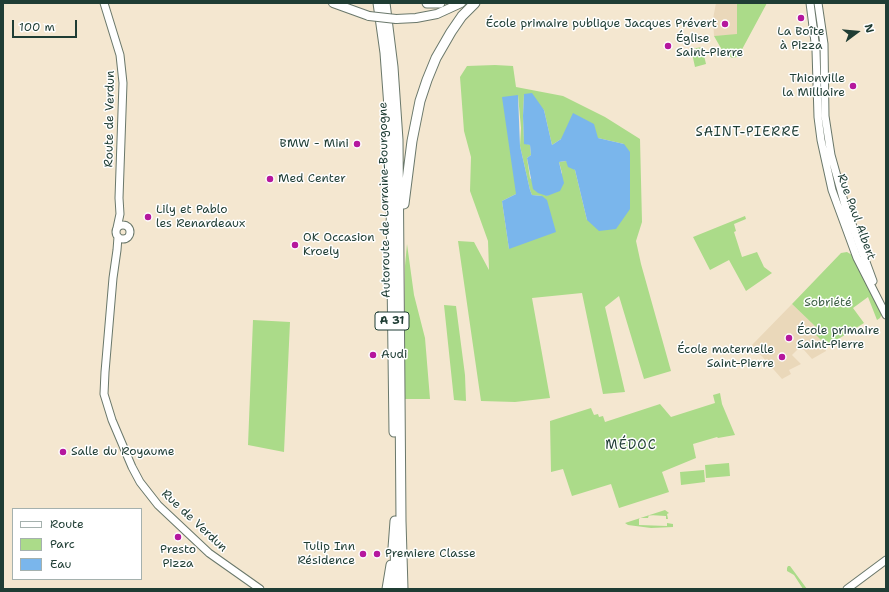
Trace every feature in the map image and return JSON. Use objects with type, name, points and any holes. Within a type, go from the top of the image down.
[{"type":"highway","name":"Autoroute de Lorraine-Bourgogne","points":[[378,3],[385,53],[390,121],[396,589]]},
{"type":"highway","name":"Autoroute de Lorraine-Bourgogne","points":[[384,3],[395,97],[398,140],[403,589]]},
{"type":"highway","points":[[427,3],[440,3]]},
{"type":"highway","points":[[399,252],[403,245],[404,195],[412,141],[426,80],[436,58],[451,32],[462,16],[475,3]]},
{"type":"highway","points":[[387,589],[390,578],[395,521]]},
{"type":"main road","name":"Route de Verdun","points":[[104,3],[120,55],[123,72],[119,198],[120,214],[117,228]]},
{"type":"main road","points":[[333,3],[369,14],[395,17],[430,16],[448,10],[461,3]]},
{"type":"main road","points":[[343,3],[369,14]]},
{"type":"main road","points":[[395,17],[423,13],[453,3]]},
{"type":"main road","name":"Rue Paul Albert","points":[[810,3],[816,50],[818,117],[821,140],[832,190],[857,258],[886,314]]},
{"type":"main road","name":"Rue Paul Albert","points":[[818,3],[824,44],[825,116],[831,155],[844,205],[886,314]]},
{"type":"main road","name":"Route de Verdun","points":[[120,214],[125,225]]},
{"type":"main road","points":[[125,225],[129,229],[130,233],[128,237],[121,238],[116,233],[117,228],[125,225]]},
{"type":"main road","name":"Rue de Verdun","points":[[121,238],[117,250],[110,305],[104,394],[127,457],[140,482],[158,505],[169,516],[209,553],[260,589]]},
{"type":"main road","points":[[847,589],[886,560]]},
{"type":"shaded area","name":"École primaire publique Jacques Prévert","points":[[716,3],[737,3],[737,35],[714,36],[713,19]]},
{"type":"shaded area","name":"École primaire Saint-Pierre","points":[[792,304],[817,328],[813,332],[827,346],[825,347],[826,351],[812,359],[800,347],[792,355],[801,364],[789,370],[791,374],[782,379],[752,345]]},
{"type":"green space","points":[[737,3],[767,3],[739,55],[732,58],[722,50],[714,36],[737,34]]},
{"type":"green space","points":[[813,3],[816,3],[820,35],[822,117],[818,39]]},
{"type":"green space","points":[[702,47],[706,64],[695,67],[691,49]]},
{"type":"green space","points":[[467,66],[513,66],[516,87],[563,96],[605,117],[640,139],[642,222],[636,241],[671,371],[644,379],[619,296],[605,307],[625,392],[603,394],[582,293],[532,298],[550,398],[515,402],[481,401],[458,241],[474,242],[489,270],[488,241],[470,191],[471,157],[464,131],[460,77]],"holes":[[[524,94],[544,110],[552,145],[561,139],[598,138],[624,144],[587,220],[575,170],[566,161],[559,162],[562,173],[550,194],[547,196],[530,178],[527,158],[531,155],[530,145],[524,143]],[[518,95],[521,128],[520,146],[530,190],[532,195],[542,196],[509,249],[502,201],[516,194]]]},
{"type":"green space","points":[[745,216],[746,219],[734,224],[736,231],[734,232],[742,257],[757,252],[764,267],[772,273],[746,291],[729,260],[710,270],[693,237]]},
{"type":"green space","points":[[407,244],[414,295],[425,338],[430,399],[404,399],[405,266]]},
{"type":"green space","name":"Sobriété","points":[[847,252],[852,255],[882,314],[877,320],[868,297],[853,308],[864,323],[827,346],[813,332],[817,328],[792,304],[841,253]]},
{"type":"green space","points":[[444,305],[456,306],[465,375],[466,401],[454,400]]},
{"type":"green space","points":[[253,320],[290,322],[284,452],[248,445]]},
{"type":"green space","points":[[720,393],[722,404],[735,435],[717,437],[693,444],[696,458],[662,472],[669,492],[619,508],[611,484],[572,496],[563,469],[551,472],[550,421],[591,408],[594,415],[598,414],[599,417],[603,416],[605,422],[660,404],[671,417],[715,403],[713,395]]},
{"type":"green space","points":[[729,463],[730,476],[706,478],[705,465]]},
{"type":"green space","points":[[704,470],[705,482],[681,485],[680,472]]},
{"type":"green space","points":[[665,510],[669,513],[667,514],[668,519],[666,519],[666,516],[650,515]]},
{"type":"green space","points":[[649,515],[648,518],[640,518]]},
{"type":"green space","points":[[639,518],[639,525],[667,526],[667,523],[673,524],[673,527],[651,528],[628,525],[625,523]]},
{"type":"green space","points":[[788,566],[790,566],[807,589],[803,589],[794,575],[787,571]]},
{"type":"water","points":[[532,93],[544,110],[552,145],[561,139],[573,113],[594,124],[598,138],[624,144],[630,152],[630,209],[616,229],[599,231],[587,220],[575,170],[568,167],[566,161],[559,162],[564,183],[560,191],[547,196],[538,193],[533,189],[527,158],[531,155],[530,145],[524,144],[523,116],[524,94]]},
{"type":"water","points":[[518,95],[520,146],[530,190],[532,195],[542,196],[547,200],[556,232],[509,249],[502,201],[516,194],[502,97]]},
{"type":"place","name":"La Boîte à Pizza","points":[[801,18]]},
{"type":"place","name":"École primaire publique Jacques Prévert","points":[[725,24]]},
{"type":"place","name":"Église Saint-Pierre","points":[[668,46]]},
{"type":"place","name":"Thionville la Milliaire","points":[[853,86]]},
{"type":"place","name":"BMW - Mini","points":[[357,144]]},
{"type":"place","name":"Med Center","points":[[270,179]]},
{"type":"place","name":"Lily et Pablo les Renardeaux","points":[[148,217]]},
{"type":"place","name":"OK Occasion Kroely","points":[[295,245]]},
{"type":"place","name":"École primaire Saint-Pierre","points":[[789,338]]},
{"type":"place","name":"Audi","points":[[373,355]]},
{"type":"place","name":"École maternelle Saint-Pierre","points":[[782,357]]},
{"type":"place","name":"Salle du Royaume","points":[[63,452]]},
{"type":"place","name":"Presto Pizza","points":[[178,537]]},
{"type":"place","name":"Tulip Inn Résidence","points":[[363,554]]},
{"type":"place","name":"Premiere Classe","points":[[377,554]]},
{"type":"district","name":"SAINT-PIERRE","points":[[748,133]]},
{"type":"district","name":"MÉDOC","points":[[631,446]]}]
